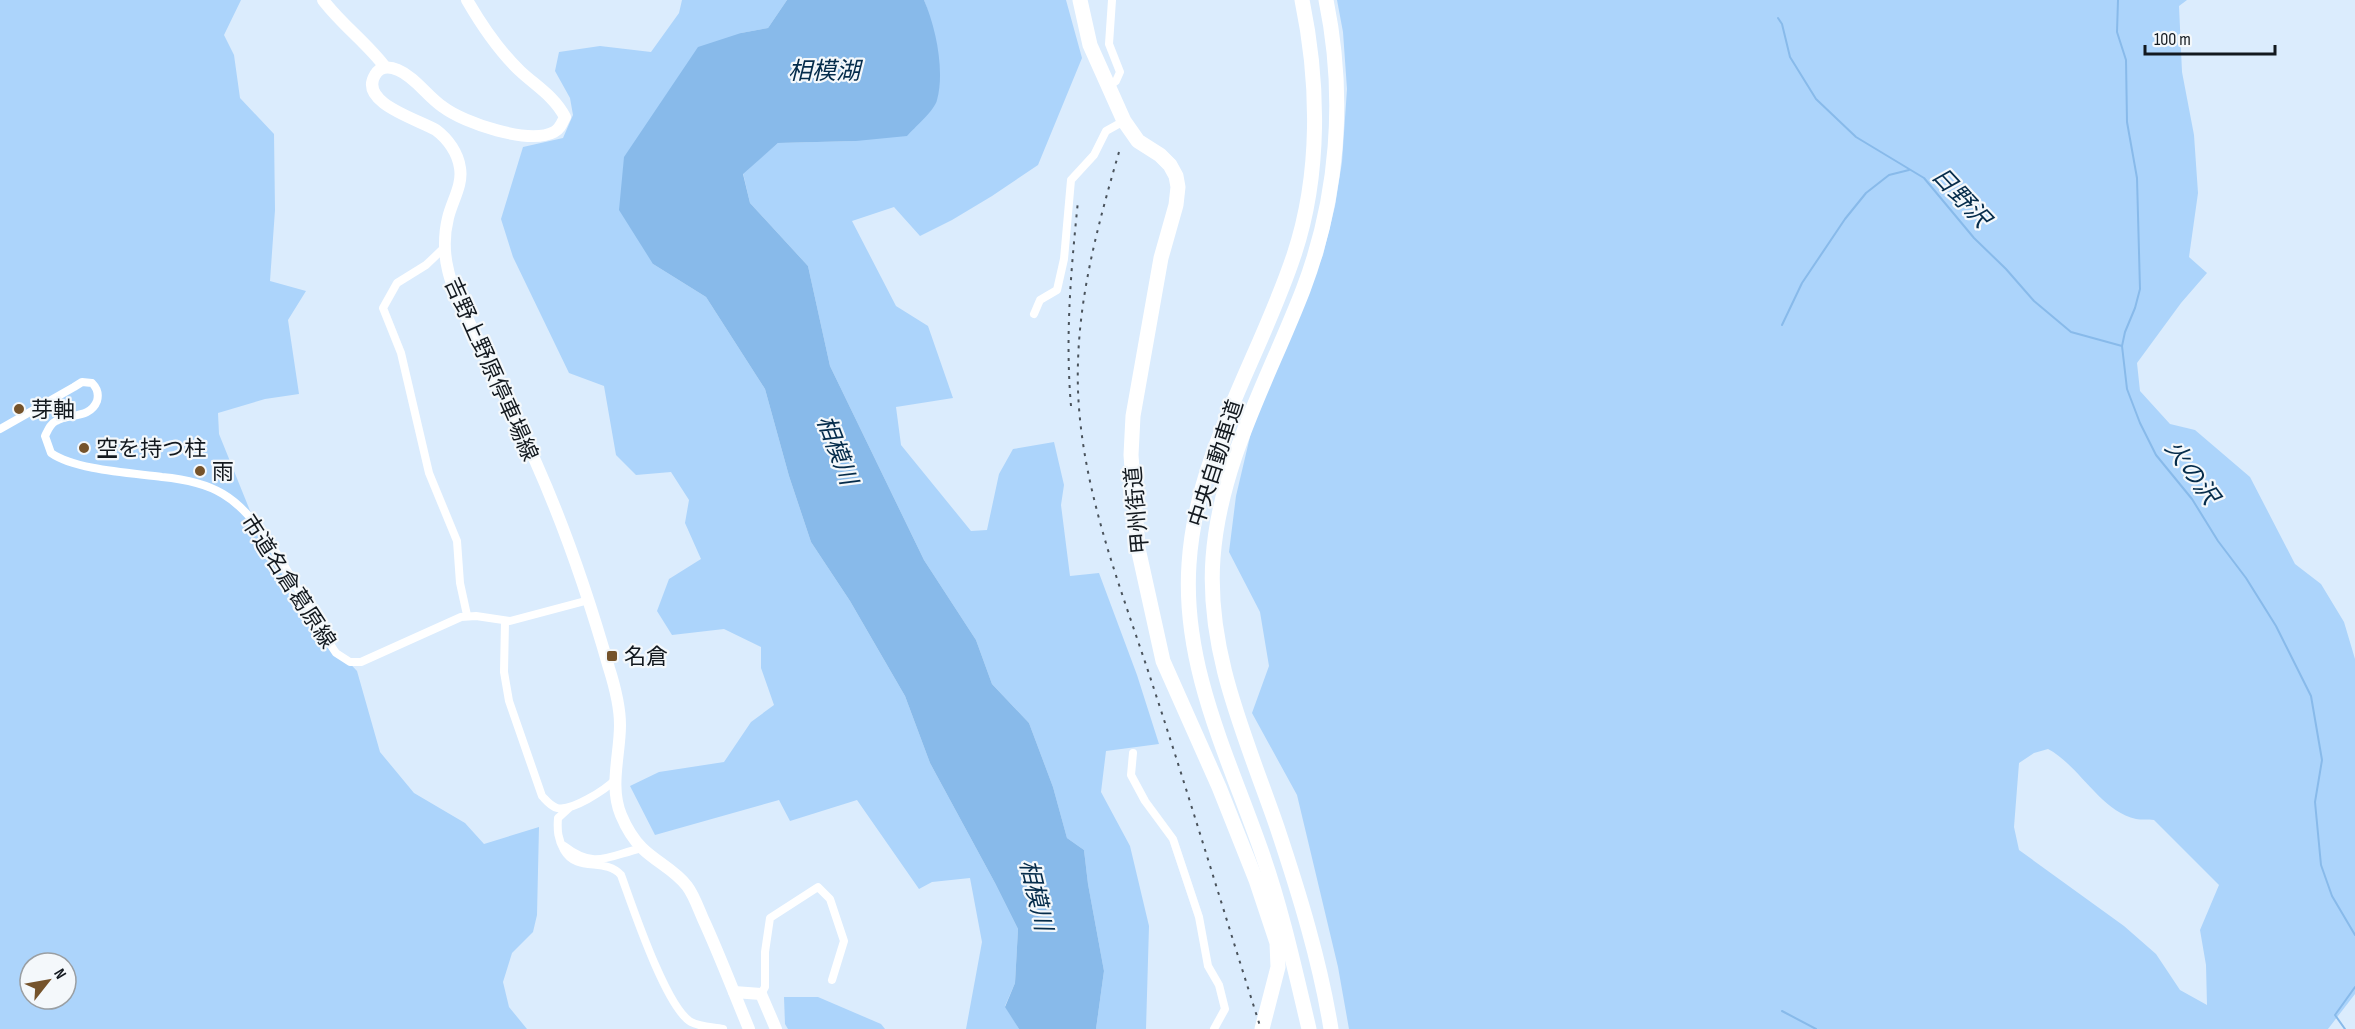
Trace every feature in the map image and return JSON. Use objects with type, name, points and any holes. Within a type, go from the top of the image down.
[{"type":"highway","name":"甲州街道","points":[[1080,0],[1090,45],[1124,121],[1138,141],[1160,155],[1170,165],[1176,176],[1178,187],[1176,205],[1156,283],[1133,417],[1131,455],[1138,548],[1164,661],[1219,787],[1272,925],[1279,954],[1262,1029]]},
{"type":"highway","name":"中央自動車道","points":[[1302,0],[1310,45],[1314,94],[1313,148],[1308,198],[1294,253],[1279,294],[1229,412],[1204,482],[1192,536],[1188,593],[1194,653],[1201,684],[1221,746],[1277,896],[1308,1025]]},
{"type":"highway","name":"中央自動車道","points":[[1326,0],[1335,46],[1338,101],[1335,156],[1326,213],[1303,290],[1249,417],[1231,467],[1220,506],[1212,559],[1212,607],[1224,673],[1278,830],[1319,967],[1332,1029]]},
{"type":"main road","points":[[323,0],[355,36],[373,51],[385,67],[401,71],[444,108],[474,124],[507,133],[527,135],[553,133],[561,126],[564,117],[560,108],[553,98],[521,72],[497,46],[467,0]]},
{"type":"main road","name":"吉野上野原停車場線","points":[[385,67],[374,76],[372,83],[374,92],[380,100],[437,131],[446,139],[457,157],[460,177],[447,221],[448,270],[452,284],[516,419],[589,600],[618,699],[620,724],[616,779],[617,804],[628,831],[642,848],[669,868],[688,887],[749,1029]]},
{"type":"main road","points":[[734,992],[761,994],[776,1029]]},
{"type":"street","points":[[1109,86],[1116,81],[1120,72],[1109,44],[1112,0]]},
{"type":"street","points":[[1034,314],[1040,300],[1057,290],[1064,259],[1071,180],[1094,155],[1106,131],[1124,121]]},
{"type":"street","points":[[446,246],[426,265],[397,283],[383,308],[401,353],[429,472],[457,541],[460,583],[467,615],[505,621],[589,600]]},
{"type":"street","name":"市道名倉葛原線","points":[[0,429],[82,382],[92,383],[98,396],[94,406],[84,414],[59,419],[50,425],[45,436],[51,453],[95,468],[204,485],[231,499],[248,514],[269,543],[336,653],[350,662],[368,660],[467,615]]},
{"type":"street","points":[[505,621],[504,672],[509,701],[542,796],[552,806],[559,809],[569,808]]},
{"type":"street","points":[[1133,753],[1131,775],[1145,801],[1173,839],[1199,917],[1208,966],[1219,985],[1226,1009],[1214,1029]]},
{"type":"street","points":[[616,779],[609,786],[569,808],[558,818],[557,832],[560,842],[568,858],[576,862],[587,866],[615,868],[621,875],[660,975],[681,1015],[692,1023],[723,1029]]},
{"type":"street","points":[[560,842],[576,855],[588,860],[604,859],[642,848]]},
{"type":"street","points":[[761,994],[765,987],[765,952],[770,918],[818,887],[830,899],[844,941],[832,980]]},
{"type":"shaded area","points":[[0,0],[241,0],[224,35],[234,55],[240,98],[274,134],[275,210],[270,281],[306,291],[288,320],[299,394],[265,399],[218,413],[219,434],[255,523],[303,614],[357,671],[380,752],[414,793],[465,823],[484,844],[539,827],[537,915],[533,932],[512,953],[503,982],[509,1007],[527,1029],[0,1029]]},
{"type":"shaded area","points":[[682,0],[787,0],[768,28],[741,33],[653,264],[706,297],[765,389],[789,476],[811,542],[850,601],[905,696],[930,763],[1018,929],[1015,983],[1005,1006],[1019,1029],[966,1029],[982,942],[970,878],[932,882],[919,889],[857,800],[790,821],[779,800],[655,835],[630,786],[659,772],[724,762],[751,722],[774,705],[761,668],[761,647],[724,629],[672,635],[657,611],[669,579],[701,559],[685,523],[689,500],[671,472],[636,475],[616,455],[604,386],[569,373],[513,257],[501,219],[523,147],[563,138],[573,115],[570,98],[555,71],[559,52],[600,46],[651,52],[679,13]]},
{"type":"shaded area","points":[[924,0],[1066,0],[1082,58],[1038,165],[992,196],[920,236],[894,207],[852,221],[896,306],[928,326],[953,398],[896,407],[901,445],[971,531],[987,530],[999,474],[1013,449],[1054,442],[1064,485],[1061,505],[1070,576],[1099,573],[1137,675],[1159,744],[1106,751],[1101,792],[1130,846],[1149,926],[1146,1029],[1096,1029],[1104,971],[1084,850],[1067,838],[1053,787],[1029,723],[992,684],[976,640],[924,560],[830,366],[808,266],[750,203],[743,173],[778,143],[856,141],[928,11]]},
{"type":"shaded area","points":[[1337,0],[2187,0],[2179,6],[2182,72],[2194,135],[2198,193],[2189,257],[2207,273],[2181,303],[2137,363],[2140,391],[2170,424],[2195,430],[2250,477],[2295,564],[2321,584],[2344,622],[2355,659],[2355,994],[2328,1029],[1349,1029],[1338,967],[1297,795],[1252,713],[1269,666],[1260,612],[1229,552],[1236,496],[1253,424],[1323,255],[1335,206],[1342,162],[1347,89],[1343,32]],"holes":[[[2048,749],[2112,807],[2136,819],[2154,820],[2219,885],[2200,930],[2206,965],[2207,1005],[2180,990],[2156,954],[2124,926],[2019,850],[2014,827],[2019,763],[2034,753]]]},
{"type":"shaded area","points":[[784,997],[818,997],[881,1024],[885,1029],[788,1029],[785,1024]]},
{"type":"water","name":"相模湖","points":[[787,0],[924,0],[932,23],[940,63],[937,100],[928,114],[907,136],[856,141],[778,143],[743,174],[750,203],[808,266],[830,366],[924,560],[976,640],[992,684],[1029,723],[1053,787],[1067,838],[1084,850],[1104,971],[1096,1029],[1019,1029],[1005,1007],[1015,983],[1018,929],[930,763],[905,696],[850,601],[811,542],[789,476],[765,389],[706,297],[653,264],[619,210],[624,157],[698,47],[741,33],[768,28]]},
{"type":"waterway","name":"火の沢","points":[[2118,0],[2117,32],[2126,60],[2127,122],[2137,178],[2140,289],[2122,346],[2127,389],[2156,455],[2192,499],[2218,541],[2246,578],[2276,626],[2311,696],[2322,760],[2315,802],[2321,865],[2332,896],[2355,935]]},
{"type":"waterway","name":"日野沢","points":[[1778,18],[1782,24],[1790,57],[1816,99],[1856,137],[1924,178],[1974,238],[2034,301],[2071,332],[2122,346]]},
{"type":"waterway","name":"日野沢","points":[[1782,325],[1802,283],[1845,219],[1866,193],[1889,175],[1909,170]]},
{"type":"waterway","name":"火の沢","points":[[2345,1029],[2335,1015],[2355,987]]},
{"type":"waterway","points":[[1782,1011],[1816,1029]]},
{"type":"railway","points":[[1119,152],[1098,230],[1082,309],[1078,362],[1083,446],[1091,487],[1114,569],[1168,731],[1261,1029]]},
{"type":"railway","points":[[1071,406],[1069,329],[1078,201]]},
{"type":"place","name":"芽軸","points":[[19,409]]},
{"type":"place","name":"空を持つ柱","points":[[84,448]]},
{"type":"place","name":"雨","points":[[200,471]]},
{"type":"place","name":"名倉","points":[[612,656]]},
{"type":"water label","name":"相模川","points":[[837,450]]},
{"type":"water label","name":"相模川","points":[[1036,895]]}]
